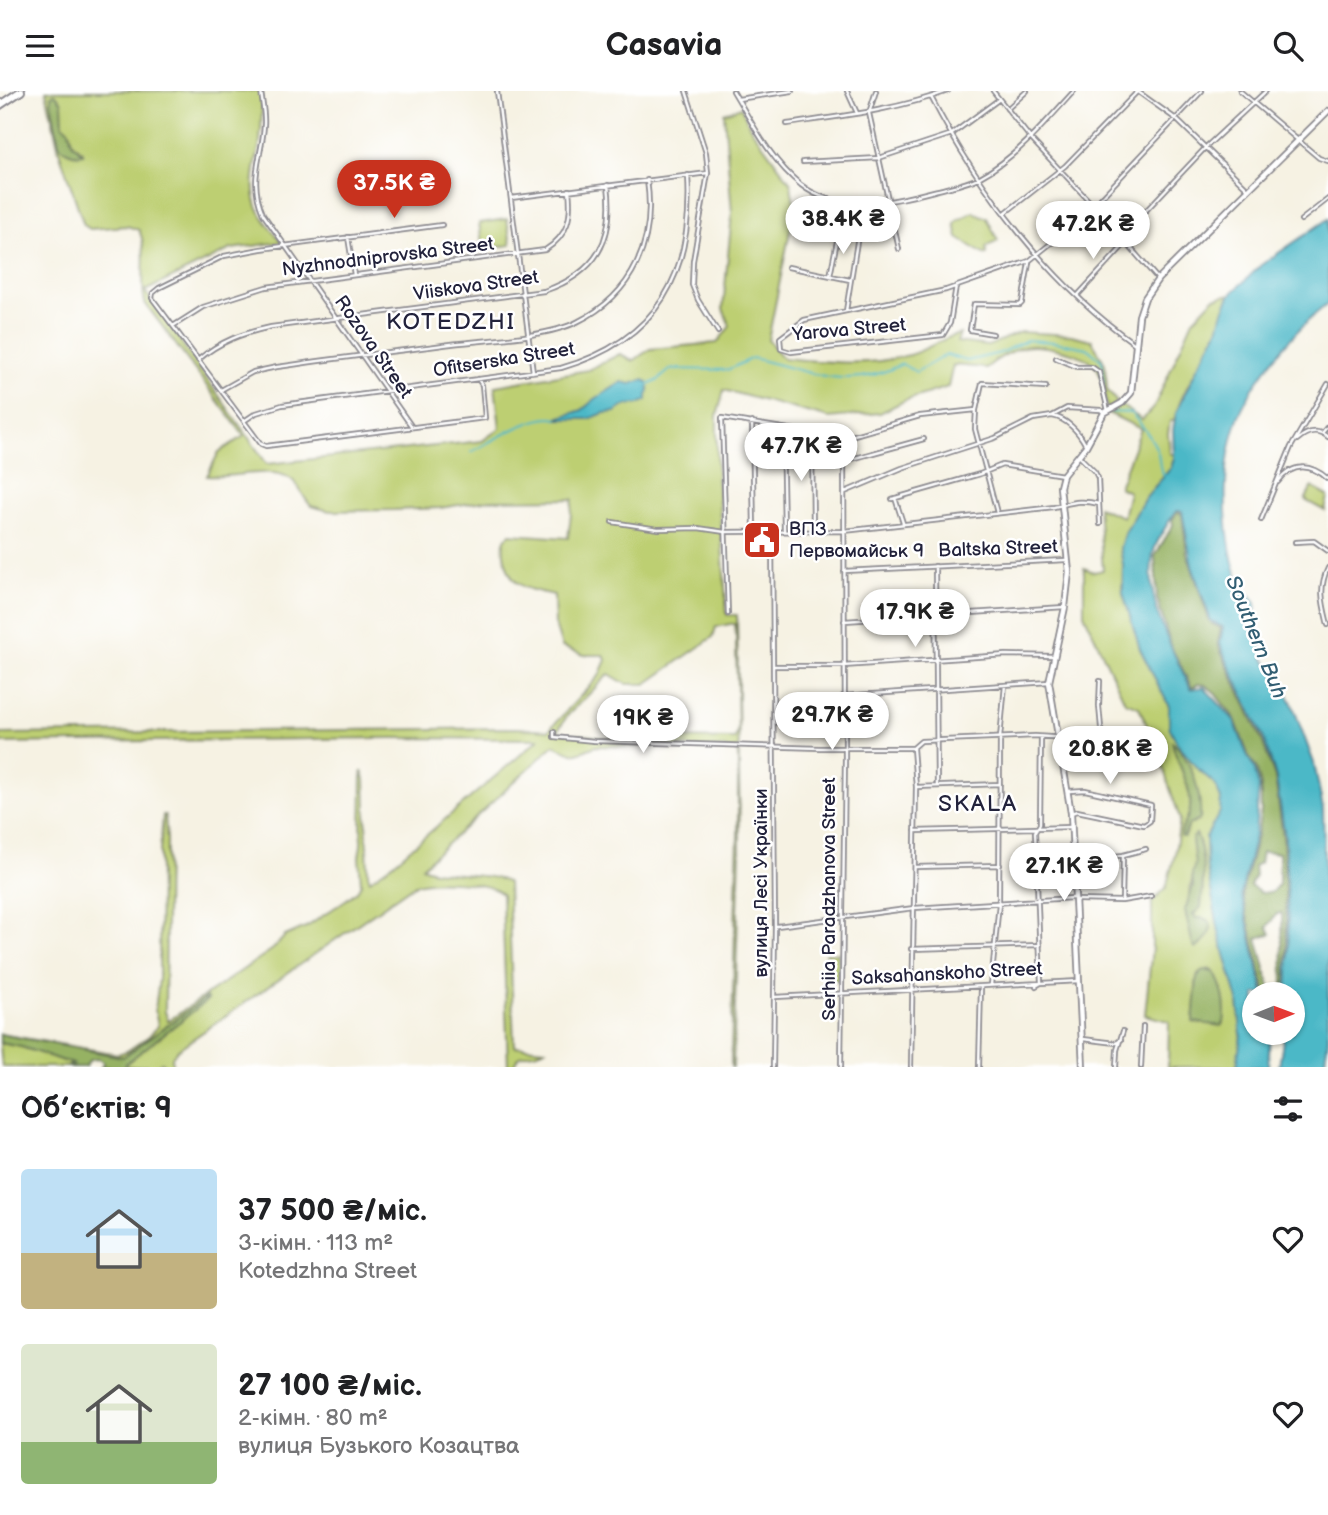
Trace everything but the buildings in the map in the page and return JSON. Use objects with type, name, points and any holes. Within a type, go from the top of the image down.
[{"type":"main road","points":[[0,105],[21,91]]},
{"type":"street","name":"Rozova Street","points":[[261,91],[264,125],[255,188],[262,214],[412,427]]},
{"type":"street","points":[[497,91],[533,372]]},
{"type":"street","points":[[686,91],[706,153],[708,173],[692,261],[692,285],[718,332]]},
{"type":"street","points":[[733,91],[768,149],[803,186],[830,199],[863,204],[889,202],[980,177],[1031,139],[1074,91]]},
{"type":"street","points":[[737,99],[792,91]]},
{"type":"street","points":[[847,91],[857,113]]},
{"type":"street","points":[[876,91],[870,110],[899,249]]},
{"type":"street","points":[[787,124],[857,113],[948,91]]},
{"type":"street","points":[[993,91],[1031,139],[1158,279]]},
{"type":"street","points":[[1007,109],[1027,91]]},
{"type":"street","points":[[1005,213],[1060,171],[1138,91],[1176,119],[1248,189]]},
{"type":"street","points":[[863,204],[846,311],[956,286],[1029,261],[1093,205],[1202,91]]},
{"type":"street","points":[[1240,91],[1319,158],[1328,161]]},
{"type":"street","points":[[1121,237],[1205,149],[1266,91]]},
{"type":"street","points":[[931,97],[980,177],[1036,255],[1077,296],[1135,344]]},
{"type":"street","points":[[803,162],[879,158],[952,134],[999,99]]},
{"type":"street","points":[[1083,1067],[1071,813],[1049,682],[1065,607],[1069,560],[1060,506],[1063,475],[1086,446],[1106,412],[1122,403],[1131,393],[1135,344],[1142,307],[1158,279],[1328,111]]},
{"type":"street","points":[[511,198],[708,173]]},
{"type":"street","name":"Ofitserska Street","points":[[244,421],[257,413],[282,405],[561,368],[604,353],[627,339],[653,313],[672,282],[684,251],[689,212],[688,175]]},
{"type":"street","points":[[220,390],[253,372],[361,355],[530,335],[576,323],[602,306],[627,281],[641,256],[647,238],[650,209],[647,180]]},
{"type":"street","name":"Viiskova Street","points":[[198,360],[213,348],[251,331],[524,294],[560,286],[588,267],[605,241],[611,208],[608,185]]},
{"type":"street","name":"Nyzhnodniprovska Street","points":[[173,326],[203,307],[237,294],[266,287],[545,250],[566,232],[570,214],[569,190]]},
{"type":"street","points":[[1301,220],[1328,199]]},
{"type":"street","points":[[830,276],[841,221]]},
{"type":"street","points":[[442,225],[285,245],[224,257],[180,276],[151,295],[261,444],[266,446],[485,418],[482,385],[478,379]]},
{"type":"street","points":[[348,237],[354,275]]},
{"type":"street","points":[[1077,296],[1126,243]]},
{"type":"street","points":[[993,334],[970,330],[974,304],[1020,305],[1029,261]]},
{"type":"street","points":[[788,267],[851,280]]},
{"type":"street","name":"Yarova Street","points":[[846,311],[804,320],[780,338],[781,349],[791,352],[943,334],[950,323],[956,286]]},
{"type":"street","points":[[1056,358],[1077,367],[1092,367],[1099,372],[1106,412]]},
{"type":"street","points":[[997,513],[975,429],[982,383],[1046,387]]},
{"type":"street","points":[[1261,520],[1291,447],[1328,384]]},
{"type":"street","points":[[1052,416],[1067,408],[1106,412]]},
{"type":"street","points":[[728,614],[722,418],[844,438],[920,416],[976,409]]},
{"type":"street","points":[[844,492],[902,468],[995,438],[1033,419],[1060,417],[1079,432],[1086,446]]},
{"type":"street","points":[[752,422],[754,531]]},
{"type":"street","points":[[1322,433],[1328,426]]},
{"type":"street","points":[[782,429],[784,531]]},
{"type":"street","points":[[1291,447],[1307,432],[1322,433],[1328,437]]},
{"type":"street","points":[[812,434],[813,531]]},
{"type":"street","name":"Serhiia Paradzhanova Street","points":[[841,1067],[844,438]]},
{"type":"street","points":[[844,461],[924,439]]},
{"type":"street","points":[[1079,456],[1098,478],[1100,524]]},
{"type":"street","points":[[903,523],[893,498],[1002,465],[1063,475]]},
{"type":"street","points":[[1275,488],[1285,474],[1297,467],[1312,468],[1328,479]]},
{"type":"street","points":[[1323,475],[1328,469]]},
{"type":"street","points":[[612,522],[657,529],[844,531],[1060,506],[1071,501],[1099,504]]},
{"type":"street","name":"вулиця Лесі Українки","points":[[772,531],[775,666],[773,1067]]},
{"type":"street","points":[[1295,542],[1314,541],[1328,551]]},
{"type":"street","name":"Baltska Street","points":[[844,571],[1069,560]]},
{"type":"street","points":[[935,566],[937,786]]},
{"type":"street","points":[[1328,568],[1322,580],[1321,596],[1328,625]]},
{"type":"street","points":[[844,621],[1065,607]]},
{"type":"street","points":[[775,666],[843,666],[1006,655],[1054,656]]},
{"type":"street","points":[[1100,681],[1102,739]]},
{"type":"street","points":[[843,697],[1049,682]]},
{"type":"street","points":[[991,986],[999,902],[1000,738],[1005,685]]},
{"type":"street","points":[[554,732],[554,737],[594,741],[913,748],[921,741],[1041,737],[1102,739],[1125,731]]},
{"type":"street","points":[[1036,986],[1041,983],[1035,832],[1040,824],[1041,737]]},
{"type":"street","points":[[911,1067],[911,949],[916,787],[913,748]]},
{"type":"street","points":[[916,787],[1000,784]]},
{"type":"street","points":[[1068,791],[1085,790],[1151,805],[1148,822],[1144,825],[1085,812],[1071,813]]},
{"type":"street","points":[[915,831],[1072,827]]},
{"type":"street","points":[[1073,861],[1123,855],[1146,849]]},
{"type":"street","points":[[1122,901],[1123,855]]},
{"type":"street","points":[[914,867],[1000,865]]},
{"type":"street","points":[[775,926],[914,908],[1039,900],[1122,901],[1151,895]]},
{"type":"street","points":[[911,949],[1040,945]]},
{"type":"street","name":"Saksahanskoho Street","points":[[775,997],[1079,981]]},
{"type":"street","points":[[979,1067],[981,987]]},
{"type":"street","points":[[1141,1067],[1143,1026]]},
{"type":"street","points":[[1116,1067],[1117,1050],[1123,1031]]},
{"type":"street","points":[[1082,1038],[1116,1043],[1121,1040]]},
{"type":"green space","points":[[46,91],[261,91],[260,141],[254,173],[255,198],[262,216],[282,242],[231,249],[145,291],[267,464],[482,441],[500,428],[495,386],[588,370],[620,354],[633,361],[650,349],[717,343],[730,326],[723,309],[732,213],[724,113],[741,107],[750,127],[790,182],[795,206],[768,340],[783,358],[847,363],[894,359],[916,353],[960,334],[957,342],[988,346],[1020,332],[1071,335],[1092,340],[1105,364],[1107,390],[1117,402],[1107,409],[1101,376],[1091,362],[1073,353],[1041,346],[1019,349],[986,368],[953,365],[948,387],[904,401],[880,413],[829,418],[724,390],[717,416],[717,475],[727,615],[737,615],[740,851],[733,1067],[731,1052],[738,756],[737,750],[720,748],[596,746],[575,753],[554,745],[422,867],[491,877],[508,883],[514,1046],[545,1049],[518,1058],[514,1067],[508,1067],[502,894],[485,887],[459,882],[414,885],[177,1050],[172,1057],[172,1067],[165,1067],[162,1062],[154,1067],[127,1067],[125,1064],[205,1002],[203,1000],[123,1057],[0,1034],[118,1054],[149,1036],[158,1026],[155,1010],[159,979],[160,851],[163,815],[167,839],[165,1011],[168,1021],[273,949],[285,936],[308,926],[358,890],[361,884],[359,857],[362,771],[365,779],[370,880],[394,863],[539,739],[0,743],[0,734],[516,728],[549,730],[599,676],[606,660],[604,655],[584,655],[562,647],[555,625],[554,595],[520,585],[510,574],[504,554],[504,543],[510,534],[568,538],[573,499],[490,500],[440,508],[330,511],[311,506],[294,482],[283,475],[262,473],[207,476],[219,452],[244,436],[145,303],[143,247],[139,230],[127,226],[90,229],[84,225],[59,151]],"holes":[[[52,94],[72,143],[83,154],[70,152],[59,144]],[[735,624],[736,636],[738,729],[735,739],[602,737],[557,732],[567,716],[609,674],[626,684],[646,684],[713,637],[716,627]]]},
{"type":"green space","points":[[55,94],[62,102],[63,125],[69,130],[72,143],[83,154],[69,153],[59,144],[51,101],[51,95]]},
{"type":"green space","points":[[973,212],[987,218],[998,241],[986,247],[985,255],[958,238],[955,224]]},
{"type":"green space","points":[[507,219],[511,245],[483,249],[479,223]]},
{"type":"green space","points":[[1231,294],[1217,331],[1182,397],[1174,421],[1170,421],[1170,454],[1175,454],[1171,468],[1145,498],[1124,535],[1120,550],[1123,564],[1122,589],[1140,649],[1169,706],[1169,726],[1177,743],[1197,768],[1215,784],[1221,799],[1220,812],[1206,837],[1207,869],[1220,937],[1238,1000],[1241,1034],[1237,1067],[1168,1067],[1169,1021],[1145,1015],[1152,948],[1152,902],[1166,888],[1180,819],[1156,746],[1139,707],[1125,702],[1084,614],[1084,568],[1094,572],[1103,570],[1098,507],[1123,517],[1129,492],[1119,487],[1141,429],[1108,413],[1121,405],[1142,420],[1154,407],[1193,320],[1214,298]],"holes":[[[1173,747],[1190,772],[1199,821],[1189,824],[1186,835],[1181,836],[1190,801]],[[1196,834],[1203,860],[1203,880],[1201,907],[1193,915],[1208,921],[1210,925],[1209,934],[1197,948],[1186,917],[1195,867]],[[1209,969],[1214,972],[1224,1003],[1224,1023],[1193,1022],[1199,973]]]},
{"type":"green space","points":[[1312,487],[1328,496],[1325,511],[1305,500]]},
{"type":"green space","points":[[1177,512],[1182,514],[1187,553],[1209,619],[1212,624],[1221,628],[1218,642],[1220,650],[1262,740],[1275,778],[1283,837],[1286,982],[1283,982],[1282,913],[1277,914],[1267,927],[1271,934],[1257,938],[1269,982],[1263,982],[1243,899],[1243,888],[1261,811],[1261,786],[1256,767],[1249,757],[1235,719],[1213,691],[1198,684],[1192,688],[1171,647],[1157,598],[1155,556],[1173,525],[1172,520]],"holes":[[[1262,852],[1279,853],[1279,884],[1272,892],[1261,893],[1250,886],[1255,875],[1254,866],[1260,863]]]},
{"type":"green space","points":[[1172,742],[1190,767],[1199,799],[1200,819],[1189,824],[1184,837],[1181,832],[1189,813],[1189,792]]},
{"type":"green space","points":[[1196,834],[1203,861],[1203,880],[1201,907],[1193,915],[1209,921],[1211,929],[1196,948],[1193,946],[1185,910],[1193,886],[1192,873],[1195,864],[1192,839]]},
{"type":"green space","points":[[826,953],[838,953],[838,980],[826,980]]},
{"type":"green space","points":[[1203,970],[1214,972],[1222,990],[1225,1010],[1224,1023],[1221,1026],[1193,1022],[1197,977]]},
{"type":"green space","points":[[208,999],[125,1064],[127,1067],[101,1067],[104,1063],[98,1059],[90,1060],[85,1067],[67,1067],[73,1064],[0,1043],[0,1034],[123,1057]]},
{"type":"green space","points":[[0,1043],[73,1064],[67,1067],[2,1067]]},
{"type":"water","name":"Southern Buh","points":[[1328,219],[1328,304],[1302,327],[1275,357],[1243,406],[1232,438],[1226,492],[1227,528],[1234,567],[1255,602],[1257,610],[1253,622],[1254,630],[1263,649],[1264,659],[1274,669],[1291,701],[1314,763],[1323,808],[1325,887],[1328,898],[1328,1039],[1324,1067],[1279,1067],[1282,1045],[1306,1045],[1306,982],[1288,982],[1285,837],[1276,777],[1264,739],[1222,650],[1220,642],[1223,627],[1211,621],[1192,566],[1182,511],[1176,511],[1159,537],[1153,554],[1152,589],[1168,641],[1191,689],[1204,687],[1234,720],[1254,767],[1259,787],[1255,835],[1241,894],[1261,982],[1242,982],[1242,1045],[1269,1045],[1268,1067],[1237,1067],[1241,1034],[1238,1000],[1220,937],[1207,869],[1206,837],[1220,812],[1221,799],[1215,784],[1197,768],[1177,743],[1169,726],[1169,706],[1140,649],[1123,593],[1120,547],[1125,533],[1145,498],[1171,468],[1176,413],[1218,330],[1231,294],[1261,265]]},
{"type":"water","points":[[643,380],[648,382],[649,391],[647,400],[639,404],[626,405],[615,412],[589,419],[555,419],[582,410],[622,382],[631,384]]},
{"type":"waterway","points":[[648,385],[671,369],[728,370],[752,358],[809,373],[845,378],[882,373],[902,364],[916,372],[946,355],[967,361],[1000,353],[1027,340],[1087,348],[1102,361],[1103,384]]},
{"type":"waterway","points":[[1112,412],[1131,413],[1138,421],[1155,445],[1165,476]]},
{"type":"waterway","points":[[471,452],[526,424],[548,418],[557,419]]},
{"type":"place","name":"ВПЗ Первомайськ 9","points":[[762,540]]},
{"type":"district","name":"KOTEDZHI","points":[[451,322]]},
{"type":"district","name":"SKALA","points":[[978,804]]}]
